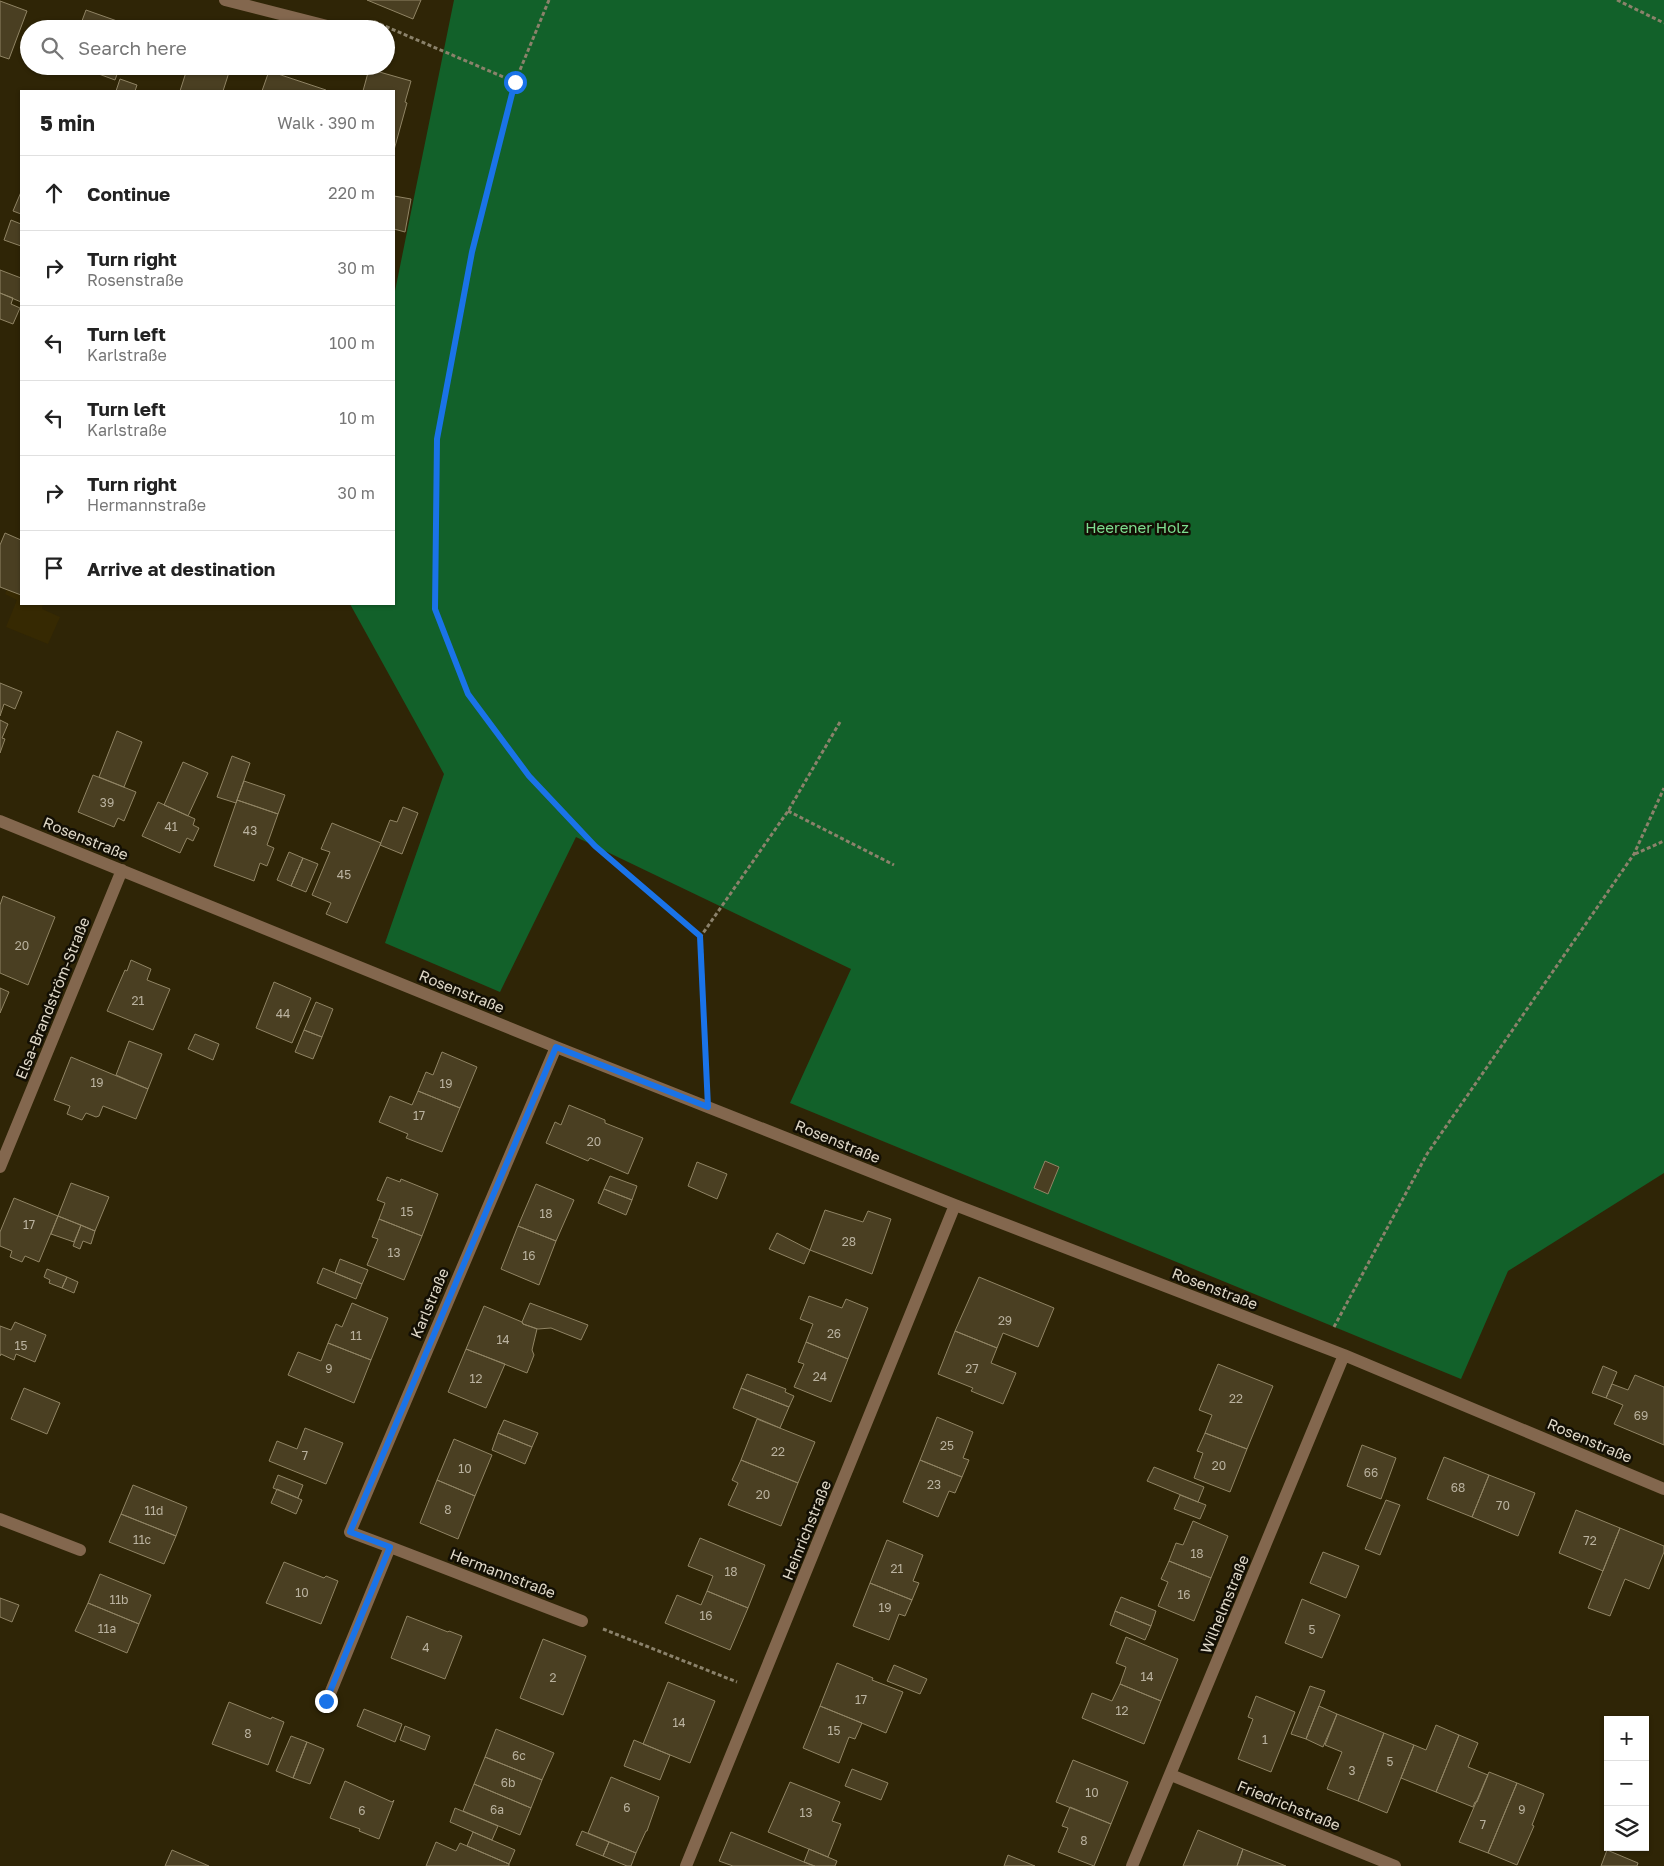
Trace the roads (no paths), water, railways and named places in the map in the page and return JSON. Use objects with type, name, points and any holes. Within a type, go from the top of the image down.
[{"type":"street","points":[[225,0],[304,20]]},
{"type":"street","name":"Rosenstraße","points":[[0,820],[556,1047],[955,1205],[1344,1355],[1664,1489]]},
{"type":"street","name":"Elsa-Brandström-Straße","points":[[0,1167],[122,870]]},
{"type":"street","name":"Karlstraße","points":[[390,1547],[350,1532],[556,1047]]},
{"type":"street","name":"Heinrichstraße","points":[[686,1866],[955,1205]]},
{"type":"street","name":"Wilhelmstraße","points":[[1132,1866],[1344,1355]]},
{"type":"street","points":[[0,1519],[80,1550]]},
{"type":"street","points":[[326,1701],[390,1547]]},
{"type":"street","name":"Hermannstraße","points":[[390,1547],[582,1621]]},
{"type":"street","name":"Friedrichstraße","points":[[1171,1775],[1395,1866]]},
{"type":"park label","name":"Heerener Holz","points":[[1137,527]]}]
